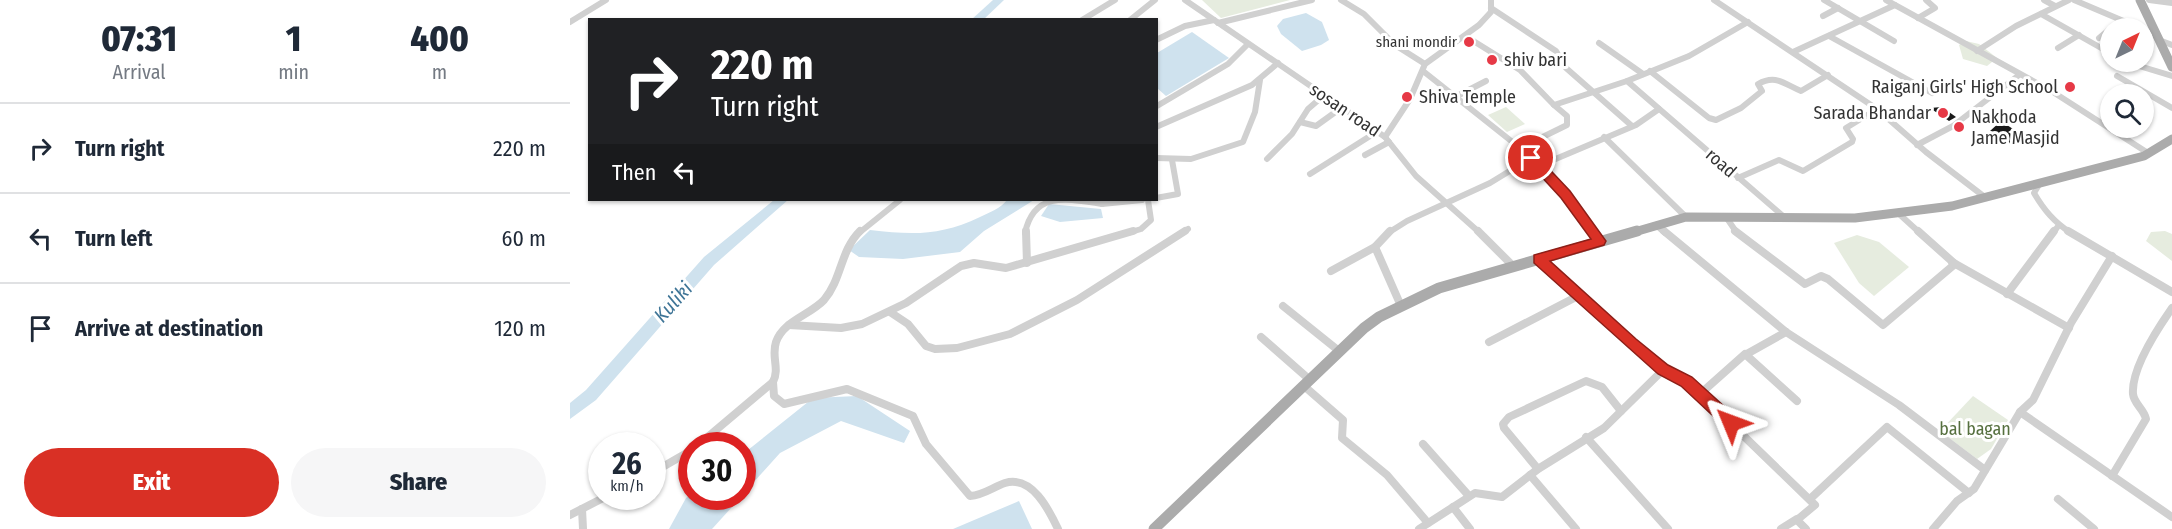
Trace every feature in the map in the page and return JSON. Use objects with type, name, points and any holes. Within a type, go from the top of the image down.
[{"type":"main road","points":[[2140,0],[2172,67]]},
{"type":"main road","points":[[1154,529],[1371,323],[1439,288],[1686,217],[1855,218],[1952,206],[2148,153],[2172,139]]},
{"type":"street","points":[[570,22],[606,0]]},
{"type":"street","points":[[1085,18],[1114,0]]},
{"type":"street","points":[[1132,18],[1155,0]]},
{"type":"street","name":"sosan road","points":[[1185,0],[1323,96],[1378,131],[1416,176],[1449,203],[1513,266]]},
{"type":"street","points":[[1158,39],[1185,26],[1216,22],[1312,0]]},
{"type":"street","points":[[1341,0],[1364,14],[1395,45],[1531,158],[1566,194],[1600,241]]},
{"type":"street","points":[[1424,67],[1467,37],[1489,15],[1491,0]]},
{"type":"street","points":[[1714,0],[1877,109],[1917,144],[1986,198]]},
{"type":"street","points":[[1824,0],[1894,41]]},
{"type":"street","points":[[1918,18],[1935,8],[1926,0]]},
{"type":"street","points":[[2043,0],[2055,6]]},
{"type":"street","points":[[1977,51],[2069,0]]},
{"type":"street","points":[[2074,0],[2114,18]]},
{"type":"street","points":[[2149,0],[2172,3]]},
{"type":"street","points":[[1793,52],[1863,22],[1893,2],[2019,75],[2053,92],[2148,153]]},
{"type":"street","points":[[1491,8],[1556,51],[1563,65],[1632,126]]},
{"type":"street","points":[[1823,16],[1838,8]]},
{"type":"street","points":[[2041,14],[2100,47]]},
{"type":"street","points":[[1554,105],[1591,91],[1606,89],[1689,56],[1748,22]]},
{"type":"street","points":[[2058,48],[2079,35]]},
{"type":"street","points":[[2154,35],[2172,45]]},
{"type":"street","points":[[1830,36],[1932,93]]},
{"type":"street","points":[[1467,37],[1520,70],[1567,116],[1567,125],[1557,132],[1520,148]]},
{"type":"street","points":[[1599,43],[1643,74]]},
{"type":"street","points":[[1158,105],[1228,64],[1248,44]]},
{"type":"street","points":[[1158,126],[1260,80],[1278,63]]},
{"type":"street","name":"sosan road","points":[[1387,139],[1397,115],[1410,99],[1424,67]]},
{"type":"street","points":[[1650,70],[1709,118],[1716,120],[1739,111],[1747,101],[1760,94],[1758,84],[1767,79],[1775,77],[1801,91],[1828,75]]},
{"type":"street","points":[[2154,71],[2172,76]]},
{"type":"street","points":[[1917,144],[1928,144],[1944,134],[1951,125],[2019,75]]},
{"type":"street","points":[[2116,76],[2172,108]]},
{"type":"street","points":[[1158,158],[1172,160],[1203,156],[1243,142],[1255,112],[1260,80]]},
{"type":"street","points":[[1457,96],[1486,81]]},
{"type":"street","name":"road","points":[[1627,81],[1784,216]]},
{"type":"street","points":[[1267,159],[1292,134],[1308,109],[1323,96]]},
{"type":"street","points":[[1300,122],[1316,126],[1341,108]]},
{"type":"street","points":[[1539,166],[1632,126],[1659,109]]},
{"type":"street","points":[[1738,178],[1779,160],[1798,170],[1807,169],[1852,142],[1853,139],[1846,128],[1877,109]]},
{"type":"street","points":[[1310,174],[1378,131]]},
{"type":"street","points":[[1604,137],[1686,217]]},
{"type":"street","points":[[1365,155],[1387,139]]},
{"type":"street","points":[[1331,271],[1375,247],[1380,239],[1399,226],[1449,203],[1531,158]]},
{"type":"street","points":[[1158,198],[1174,196],[1179,191],[1172,160]]},
{"type":"street","points":[[2040,183],[2034,193],[2043,211],[2066,232],[2172,292]]},
{"type":"street","points":[[714,432],[773,382],[778,372],[773,362],[774,352],[789,325],[826,298],[834,285],[850,243],[899,201]]},
{"type":"street","points":[[1027,263],[1024,246],[1025,225],[1040,207],[1053,201]]},
{"type":"street","points":[[1078,201],[1102,202]]},
{"type":"street","points":[[789,325],[841,327],[862,324],[890,312],[961,266],[974,263],[1001,269],[1147,226],[1152,220],[1148,201]]},
{"type":"street","points":[[1898,213],[1952,262],[2069,328]]},
{"type":"street","points":[[1726,217],[1728,224],[1738,234],[1798,280],[1804,284],[1821,276],[1828,279],[1883,325],[1948,271],[1955,264],[1952,262]]},
{"type":"street","points":[[1656,225],[1786,332],[1899,405],[1985,470]]},
{"type":"street","points":[[2007,294],[2059,225]]},
{"type":"street","points":[[890,312],[908,324],[926,346],[935,349],[957,348],[1010,334],[1084,296],[1188,229]]},
{"type":"street","points":[[1375,247],[1377,259],[1401,306]]},
{"type":"street","points":[[1933,529],[1957,501],[1969,493],[2020,412],[2033,400],[2069,328],[2112,256]]},
{"type":"street","points":[[1539,259],[1663,370],[1687,381],[1815,505],[1780,529]]},
{"type":"street","points":[[1490,342],[1578,296]]},
{"type":"street","points":[[1283,306],[1339,351]]},
{"type":"street","points":[[2112,476],[2146,419],[2144,412],[2134,400],[2133,390],[2153,334],[2172,308]]},
{"type":"street","points":[[1700,394],[1745,355],[1786,332]]},
{"type":"street","points":[[1261,337],[1343,420],[1342,438],[1387,475],[1428,523]]},
{"type":"street","points":[[1745,355],[1797,401]]},
{"type":"street","points":[[1419,529],[1469,496],[1482,492],[1502,497],[1538,469],[1586,437],[1604,428],[1663,370]]},
{"type":"street","points":[[1538,469],[1504,428],[1503,424],[1509,417],[1578,384],[1591,381],[1602,387],[1621,411]]},
{"type":"street","points":[[773,382],[774,396],[784,404],[826,392],[847,389],[913,416],[926,444],[970,496],[1015,481],[1024,484],[1046,506],[1058,529]]},
{"type":"street","points":[[2020,412],[2172,517]]},
{"type":"street","points":[[1810,499],[1887,427],[1969,493]]},
{"type":"street","points":[[1586,437],[1668,529]]},
{"type":"street","points":[[1423,444],[1469,496]]},
{"type":"street","points":[[1530,475],[1576,529]]},
{"type":"street","points":[[2058,499],[2094,529]]},
{"type":"street","points":[[570,515],[588,506]]},
{"type":"street","points":[[1454,507],[1470,529]]},
{"type":"street","points":[[582,509],[583,529]]},
{"type":"street","points":[[1797,519],[1806,529]]},
{"type":"green space","points":[[1202,0],[1290,0],[1221,18]]},
{"type":"green space","points":[[1966,41],[1979,44],[1997,58],[1987,66],[1963,59],[1959,45]]},
{"type":"green space","points":[[1506,107],[1525,124],[1507,132],[1488,115]]},
{"type":"green space","points":[[2165,231],[2172,234],[2172,261],[2146,241],[2151,232]]},
{"type":"green space","points":[[1857,235],[1879,242],[1909,267],[1874,296],[1859,283],[1834,243]]},
{"type":"green space","name":"bal bagan","points":[[1973,396],[2008,420],[1991,449],[1977,459],[1940,431]]},
{"type":"water","points":[[1306,13],[1322,22],[1329,40],[1302,51],[1281,34],[1277,26],[1283,19]]},
{"type":"water","points":[[1192,32],[1229,58],[1166,96],[1158,89],[1158,52]]},
{"type":"water","points":[[1006,201],[1032,201],[984,231],[960,252],[903,259],[859,257],[849,250],[870,230],[900,233],[939,231],[980,217]]},
{"type":"water","points":[[1049,204],[1101,209],[1103,218],[1060,222],[1041,216]]},
{"type":"water","points":[[857,396],[910,431],[904,443],[841,421],[780,453],[756,480],[756,444],[813,398]]},
{"type":"water","points":[[1019,501],[1032,529],[953,529]]},
{"type":"water","points":[[679,510],[729,510],[712,529],[669,529]]},
{"type":"building","name":"Sarada Bhandar","points":[[1942,107],[1956,117],[1949,121],[1930,108]]},
{"type":"building","points":[[2001,121],[2013,129],[2008,132],[2020,139],[2011,144],[1990,131]]},
{"type":"waterway","name":"Kuliki","points":[[978,18],[999,0]]},
{"type":"waterway","name":"Kuliki","points":[[570,412],[591,395],[709,261],[781,201]]},
{"type":"place","name":"shani mondir","points":[[1469,42]]},
{"type":"place","name":"shiv bari","points":[[1492,60]]},
{"type":"place","name":"Raiganj Girls' High School","points":[[2070,87]]},
{"type":"place","name":"Shiva Temple","points":[[1407,97]]},
{"type":"place","name":"Sarada Bhandar","points":[[1943,113]]},
{"type":"place","name":"Nakhoda Jame Masjid","points":[[1959,127]]},
{"type":"route","points":[[1531,158],[1566,194],[1600,241],[1539,259],[1630,344],[1663,370],[1687,381],[1731,423]]}]
